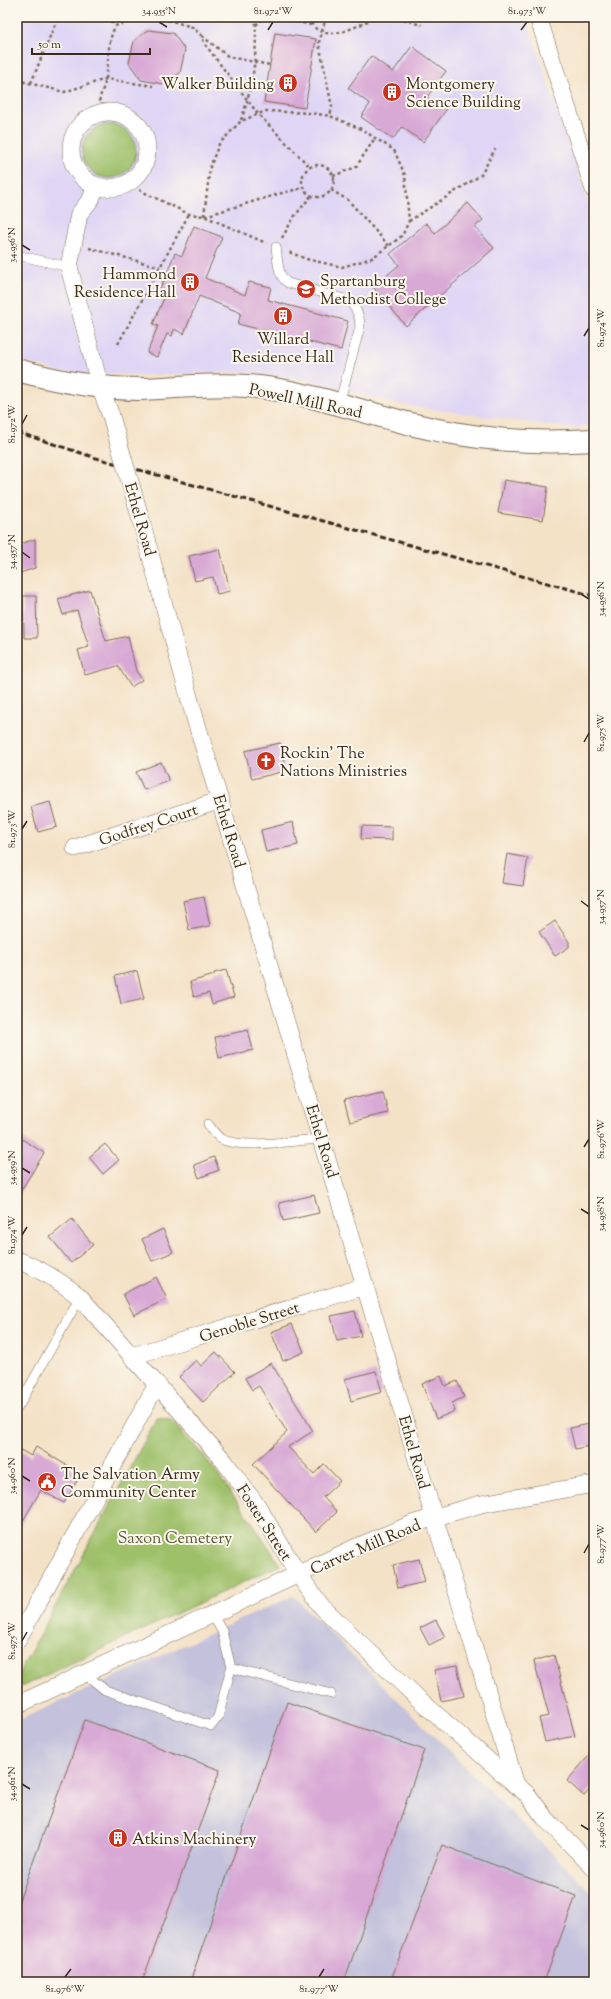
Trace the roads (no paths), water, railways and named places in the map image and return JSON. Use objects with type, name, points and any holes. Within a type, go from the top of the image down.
[{"type":"street","points":[[538,17],[594,190]]},
{"type":"street","points":[[107,112],[122,114],[134,122],[144,134],[147,148],[145,163],[137,176],[125,185],[111,188],[96,186],[83,178],[74,166],[71,152],[73,137],[81,124],[93,116],[107,112]]},
{"type":"street","points":[[69,267],[79,214],[91,199],[96,186]]},
{"type":"street","name":"Ethel Road","points":[[69,267],[100,387],[111,416],[139,513],[190,701],[221,800],[434,1517],[516,1785]]},
{"type":"street","name":"Powell Mill Road","points":[[17,370],[42,377],[100,387],[138,389],[247,386],[297,395],[414,425],[472,437],[502,441],[547,443],[594,440]]},
{"type":"street","name":"Godfrey Court","points":[[75,848],[221,800]]},
{"type":"street","name":"Foster Street","points":[[17,1260],[35,1267],[59,1280],[80,1297],[157,1384],[242,1484],[298,1574],[322,1607],[423,1703],[516,1785]]},
{"type":"street","name":"Genoble Street","points":[[132,1356],[366,1286]]},
{"type":"street","points":[[17,1641],[157,1384]]},
{"type":"street","name":"Carver Mill Road","points":[[17,1705],[359,1546],[412,1524],[502,1500],[594,1484]]},
{"type":"street","points":[[516,1785],[527,1794],[546,1818],[594,1868]]},
{"type":"lane","points":[[276,247],[279,269],[283,280],[288,283],[348,300],[360,316],[360,327],[339,405]]},
{"type":"lane","points":[[17,255],[69,267]]},
{"type":"lane","points":[[208,1124],[216,1135],[223,1140],[244,1144],[322,1139]]},
{"type":"lane","points":[[17,1409],[80,1297]]},
{"type":"lane","points":[[85,1674],[104,1690],[211,1726],[218,1717],[231,1668],[222,1631],[212,1614]]},
{"type":"lane","points":[[231,1668],[331,1694]]},
{"type":"railway","points":[[17,432],[96,458],[594,596]]},
{"type":"place","name":"Walker Building","points":[[288,83]]},
{"type":"place","name":"Montgomery Science Building","points":[[392,92]]},
{"type":"place","name":"Hammond Residence Hall","points":[[190,282]]},
{"type":"place","name":"Spartanburg Methodist College","points":[[306,289]]},
{"type":"place","name":"Willard Residence Hall","points":[[283,316]]},
{"type":"place","name":"Rockin’ The Nations Ministries","points":[[266,761]]},
{"type":"place","name":"The Salvation Army Community Center","points":[[47,1482]]},
{"type":"place","name":"Atkins Machinery","points":[[118,1838]]},
{"type":"park label","name":"Saxon Cemetery","points":[[175,1537]]}]
